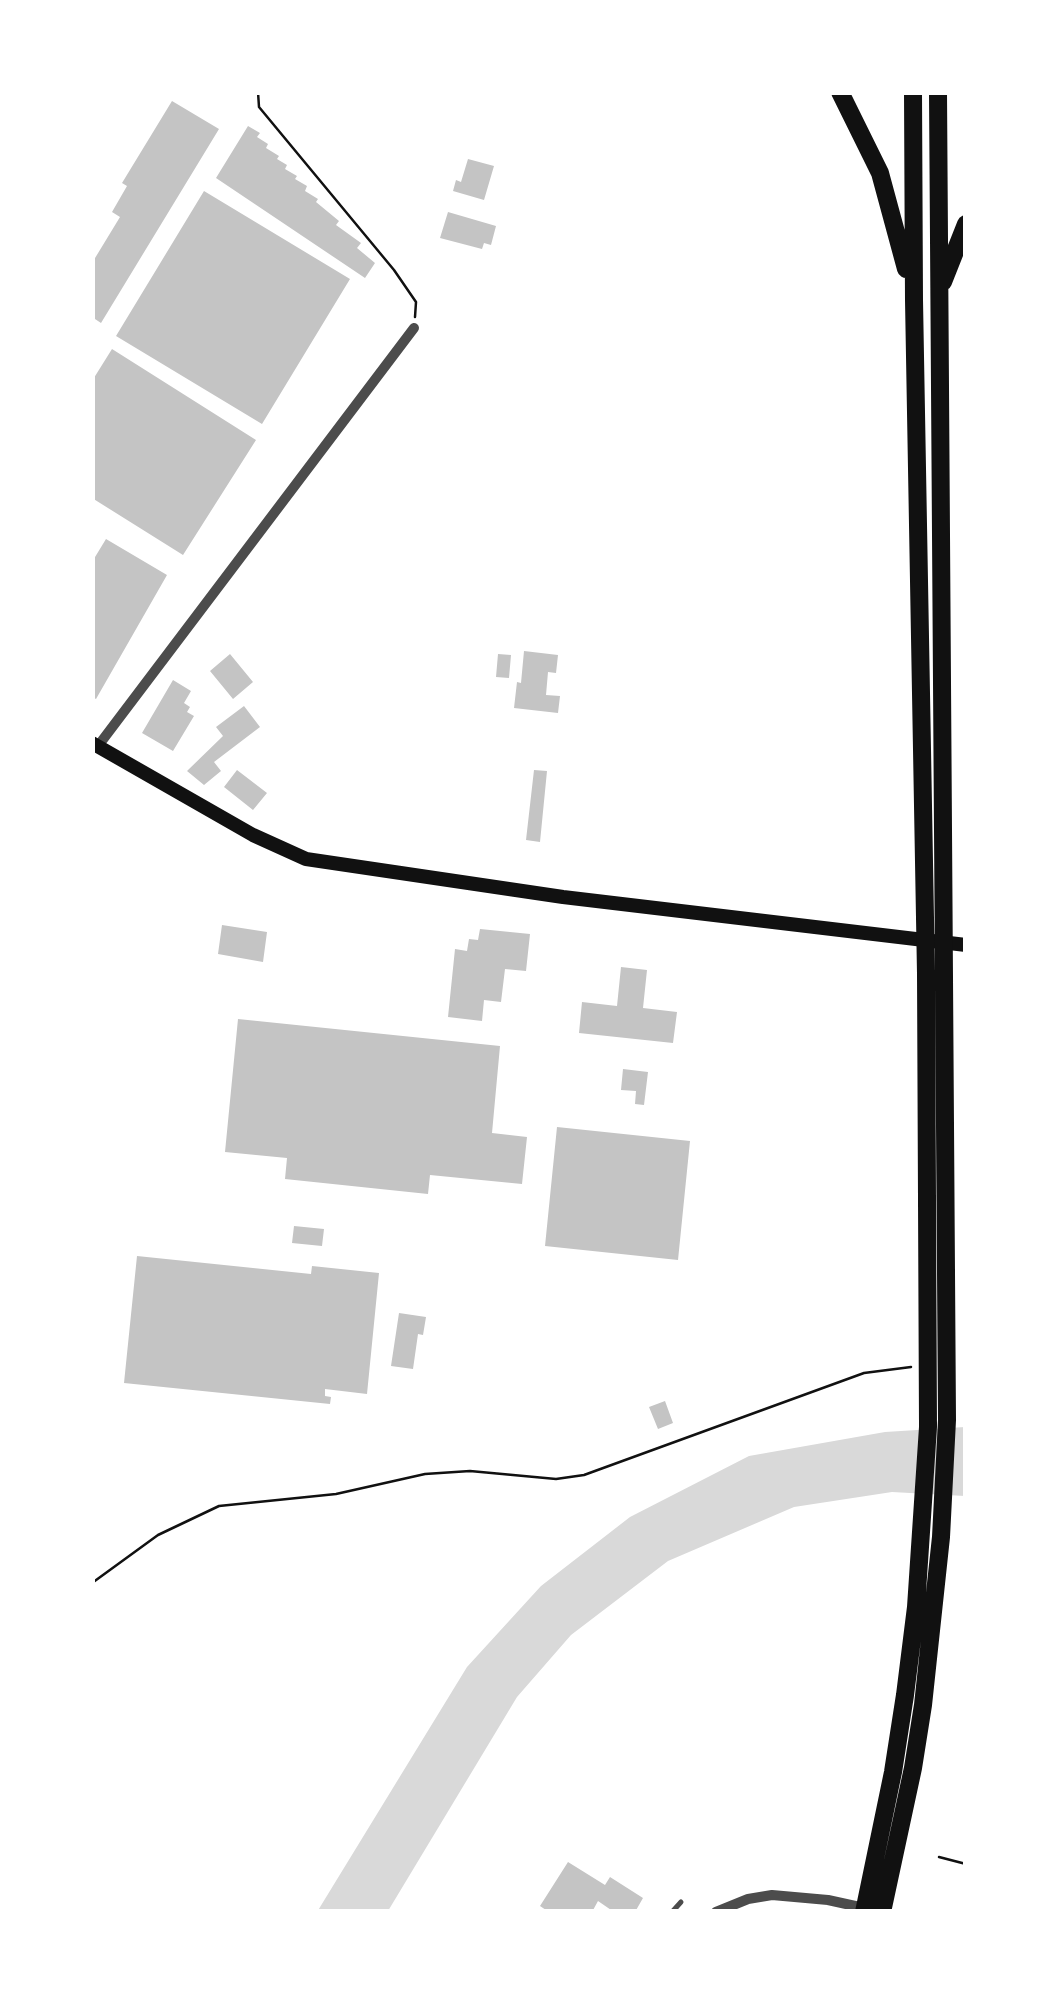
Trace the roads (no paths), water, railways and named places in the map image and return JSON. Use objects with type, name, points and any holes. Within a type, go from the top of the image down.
[{"type":"highway","points":[[840,92],[880,173],[914,300]]},
{"type":"highway","points":[[913,92],[924,868],[935,909]]},
{"type":"highway","points":[[864,1912],[882,1876],[913,1768],[931,1535],[938,1325],[935,909],[944,869],[938,92]]},
{"type":"highway","points":[[941,288],[966,224]]},
{"type":"highway","points":[[881,1912],[882,1876]]},
{"type":"main road","points":[[95,745],[253,836],[306,860],[966,945]]},
{"type":"street","points":[[95,745],[414,328]]},
{"type":"street","points":[[716,1912],[748,1899],[793,1895],[881,1912]]},
{"type":"lane","points":[[672,1912],[680,1902]]}]
